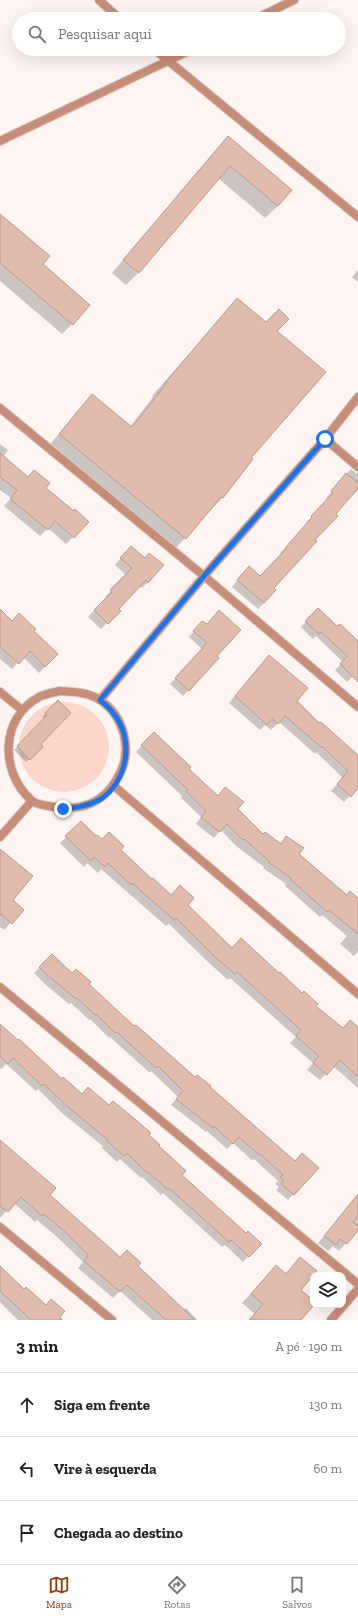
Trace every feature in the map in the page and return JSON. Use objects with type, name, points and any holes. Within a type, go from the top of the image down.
[{"type":"street","points":[[99,0],[112,12]]},
{"type":"street","points":[[269,12],[294,0]]},
{"type":"street","points":[[162,56],[358,217]]},
{"type":"street","points":[[0,141],[180,56]]},
{"type":"street","points":[[100,700],[204,576],[325,439],[358,397]]},
{"type":"street","points":[[0,408],[204,576],[358,707]]},
{"type":"street","points":[[325,439],[358,467]]},
{"type":"street","points":[[59,691],[80,692],[100,700],[114,713],[123,730],[126,749],[123,769],[114,786],[100,799],[83,807],[63,809],[32,801],[10,770],[7,754],[8,738],[13,723],[22,710],[39,697],[59,691]]},
{"type":"street","points":[[0,692],[22,710]]},
{"type":"street","points":[[114,786],[358,994]]},
{"type":"street","points":[[0,838],[32,801]]},
{"type":"street","points":[[0,987],[358,1284]]},
{"type":"street","points":[[0,1227],[112,1320]]},
{"type":"street","points":[[332,1320],[358,1289]]},
{"type":"shaded area","points":[[64,702],[81,705],[96,715],[106,730],[109,747],[106,764],[96,779],[81,789],[64,792],[47,789],[32,779],[22,764],[19,747],[22,730],[32,715],[47,705]]},
{"type":"building","points":[[228,136],[292,190],[278,206],[230,166],[139,273],[123,260]]},
{"type":"building","points":[[0,214],[50,256],[43,264],[90,305],[73,325],[0,263]]},
{"type":"building","points":[[237,298],[266,322],[279,309],[289,319],[277,331],[326,372],[251,458],[253,459],[223,498],[221,497],[186,539],[59,434],[92,394],[132,427],[165,385],[164,384]]},
{"type":"building","points":[[0,453],[28,477],[34,470],[50,483],[46,488],[74,511],[75,509],[89,522],[74,538],[55,521],[48,530],[10,499],[17,490],[0,477]]},
{"type":"building","points":[[346,473],[358,483],[358,488],[336,514],[338,516],[315,540],[317,541],[274,588],[276,590],[264,603],[237,580],[249,566],[260,576],[287,548],[286,547],[312,517],[311,516],[333,493],[331,491]]},
{"type":"building","points":[[131,546],[145,558],[149,553],[164,565],[148,583],[146,580],[119,609],[121,611],[108,624],[94,610],[112,592],[110,590],[132,568],[120,558]]},
{"type":"building","points":[[318,608],[337,626],[340,624],[358,641],[358,682],[340,664],[347,656],[321,632],[319,634],[305,621]]},
{"type":"building","points":[[0,609],[12,621],[19,613],[36,629],[34,631],[58,654],[45,667],[30,651],[19,664],[0,647]]},
{"type":"building","points":[[219,610],[241,630],[217,656],[219,658],[189,691],[175,678],[207,643],[193,631],[202,621],[207,624]]},
{"type":"building","points":[[269,655],[308,688],[297,701],[319,723],[321,722],[358,755],[358,788],[351,797],[337,784],[348,771],[323,747],[322,748],[285,716],[278,724],[272,719],[267,725],[235,696]]},
{"type":"building","points":[[58,700],[71,713],[41,744],[43,747],[30,760],[17,746],[47,715],[45,713]]},
{"type":"building","points":[[154,732],[191,767],[189,769],[218,796],[225,787],[244,802],[238,809],[263,834],[265,832],[281,844],[286,836],[304,848],[299,854],[347,895],[350,891],[358,898],[358,934],[329,910],[327,912],[290,879],[291,878],[268,862],[269,861],[244,839],[243,840],[227,824],[220,832],[201,818],[206,811],[186,791],[188,790],[141,745]]},
{"type":"building","points":[[81,821],[96,836],[97,835],[102,839],[109,832],[124,846],[121,850],[171,895],[180,885],[194,898],[188,905],[232,948],[241,938],[302,993],[304,991],[318,1004],[316,1006],[343,1028],[350,1020],[358,1027],[358,1077],[340,1060],[327,1075],[313,1063],[319,1056],[296,1036],[301,1030],[237,972],[235,974],[215,957],[176,918],[174,920],[132,883],[131,885],[108,863],[105,867],[94,857],[91,861],[65,836]]},
{"type":"building","points":[[0,849],[33,876],[13,900],[24,910],[12,924],[1,914],[0,915]]},
{"type":"building","points":[[52,954],[72,973],[76,969],[91,982],[89,984],[134,1026],[136,1025],[195,1077],[197,1075],[211,1086],[210,1087],[295,1161],[302,1153],[319,1168],[294,1195],[281,1184],[284,1181],[280,1177],[283,1175],[260,1154],[259,1155],[239,1137],[233,1144],[214,1126],[213,1128],[176,1099],[183,1091],[158,1066],[156,1068],[117,1032],[115,1033],[96,1014],[95,1015],[39,967]]},
{"type":"building","points":[[0,1024],[18,1040],[19,1039],[62,1079],[63,1077],[82,1094],[88,1087],[109,1105],[113,1101],[130,1115],[151,1133],[149,1135],[160,1145],[159,1146],[186,1171],[182,1175],[246,1233],[248,1231],[262,1244],[249,1257],[231,1240],[229,1242],[169,1188],[168,1190],[148,1172],[147,1173],[127,1153],[124,1156],[44,1084],[42,1086],[13,1058],[8,1064],[0,1056]]},
{"type":"building","points":[[0,1140],[56,1188],[50,1195],[120,1257],[127,1250],[141,1263],[138,1266],[195,1320],[166,1320],[127,1285],[120,1292],[84,1261],[88,1255],[64,1231],[44,1214],[42,1216],[21,1197],[8,1212],[0,1206]]},
{"type":"building","points":[[358,1194],[358,1215],[353,1222],[358,1226],[358,1231],[347,1244],[340,1239],[336,1245],[324,1236]]},
{"type":"building","points":[[300,1257],[317,1271],[310,1272],[310,1279],[301,1290],[310,1298],[310,1308],[311,1308],[301,1320],[249,1320],[263,1304],[251,1294],[276,1265],[286,1274]]},
{"type":"building","points":[[0,1266],[24,1289],[26,1287],[46,1305],[51,1299],[65,1311],[60,1317],[62,1320],[31,1320],[0,1291]]},
{"type":"route","points":[[63,809],[83,807],[100,799],[114,786],[123,769],[126,749],[123,730],[114,713],[100,700],[204,576],[325,439]]}]
